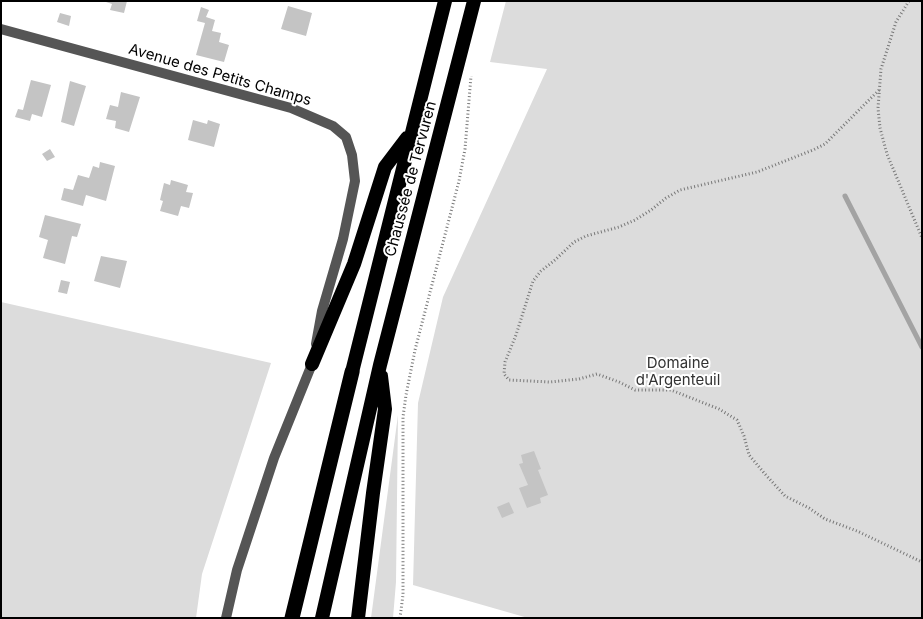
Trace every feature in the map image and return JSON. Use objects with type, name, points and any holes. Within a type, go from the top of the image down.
[{"type":"highway","name":"Chaussée de Tervuren","points":[[352,372],[444,1]]},
{"type":"highway","name":"Chaussée de Tervuren","points":[[322,618],[380,365],[474,1]]},
{"type":"highway","points":[[312,364],[354,264],[385,167],[411,134]]},
{"type":"highway","points":[[358,618],[385,409],[380,365]]},
{"type":"highway","points":[[292,618],[352,372]]},
{"type":"street","name":"Avenue des Petits Champs","points":[[1,29],[292,108],[333,126],[346,137],[352,155],[355,181],[343,239],[322,311],[312,364]]},
{"type":"street","points":[[226,618],[237,570],[274,458],[312,364]]},
{"type":"path","points":[[909,1],[896,22],[881,69],[878,108],[880,128],[887,154],[922,238]]},
{"type":"path","points":[[400,618],[403,594],[403,426],[406,395],[415,350],[459,181],[465,149],[471,74]]},
{"type":"path","points":[[879,90],[830,139],[814,150],[757,172],[680,190],[635,220],[586,236],[574,242],[541,271],[533,281],[516,335],[505,362],[504,374],[510,380],[550,382],[579,379],[597,374],[635,390],[671,390],[719,409],[736,420],[744,436],[749,455],[785,496],[809,508],[825,520],[857,531],[922,562]]},
{"type":"green space","name":"Domaine d'Argenteuil","points":[[506,1],[922,1],[922,618],[528,618],[413,585],[418,403],[443,297],[547,69],[490,62]]},
{"type":"green space","points":[[1,302],[271,363],[202,574],[196,618],[1,618]]},
{"type":"green space","points":[[398,415],[396,582],[393,618],[371,618]]},
{"type":"building","points":[[103,1],[127,1],[124,13],[110,10],[112,4]]},
{"type":"building","points":[[288,6],[312,13],[306,36],[281,29]]},
{"type":"building","points":[[201,7],[209,10],[206,17],[215,20],[212,31],[221,33],[219,42],[229,45],[224,62],[196,55],[205,23],[197,21]]},
{"type":"building","points":[[60,13],[71,16],[69,26],[57,22]]},
{"type":"building","points":[[31,80],[51,85],[42,117],[32,114],[30,121],[15,117],[18,109],[23,110]]},
{"type":"building","points":[[70,81],[86,86],[74,126],[61,122]]},
{"type":"building","points":[[121,92],[140,97],[129,132],[115,128],[116,121],[106,119],[110,105],[118,107]]},
{"type":"building","points":[[193,120],[207,124],[208,120],[220,124],[214,147],[188,140]]},
{"type":"building","points":[[50,149],[55,157],[47,161],[42,154]]},
{"type":"building","points":[[100,162],[115,166],[106,201],[86,195],[83,206],[61,200],[64,188],[73,190],[78,175],[89,178],[93,166],[99,168]]},
{"type":"building","points":[[171,180],[188,185],[186,192],[193,193],[189,208],[181,206],[178,216],[160,211],[163,201],[160,200],[164,183],[170,185]]},
{"type":"building","points":[[45,215],[81,224],[77,237],[72,236],[65,264],[43,258],[48,240],[39,237]]},
{"type":"building","points":[[101,256],[127,261],[120,288],[94,281]]},
{"type":"building","points":[[61,280],[70,282],[67,294],[58,292]]},
{"type":"building","points":[[534,451],[541,469],[538,470],[548,495],[540,498],[541,503],[527,508],[519,488],[528,485],[519,464],[523,463],[521,455]]},
{"type":"building","points":[[509,502],[514,513],[502,518],[497,507]]},
{"type":"waterway","points":[[845,196],[922,347]]}]
